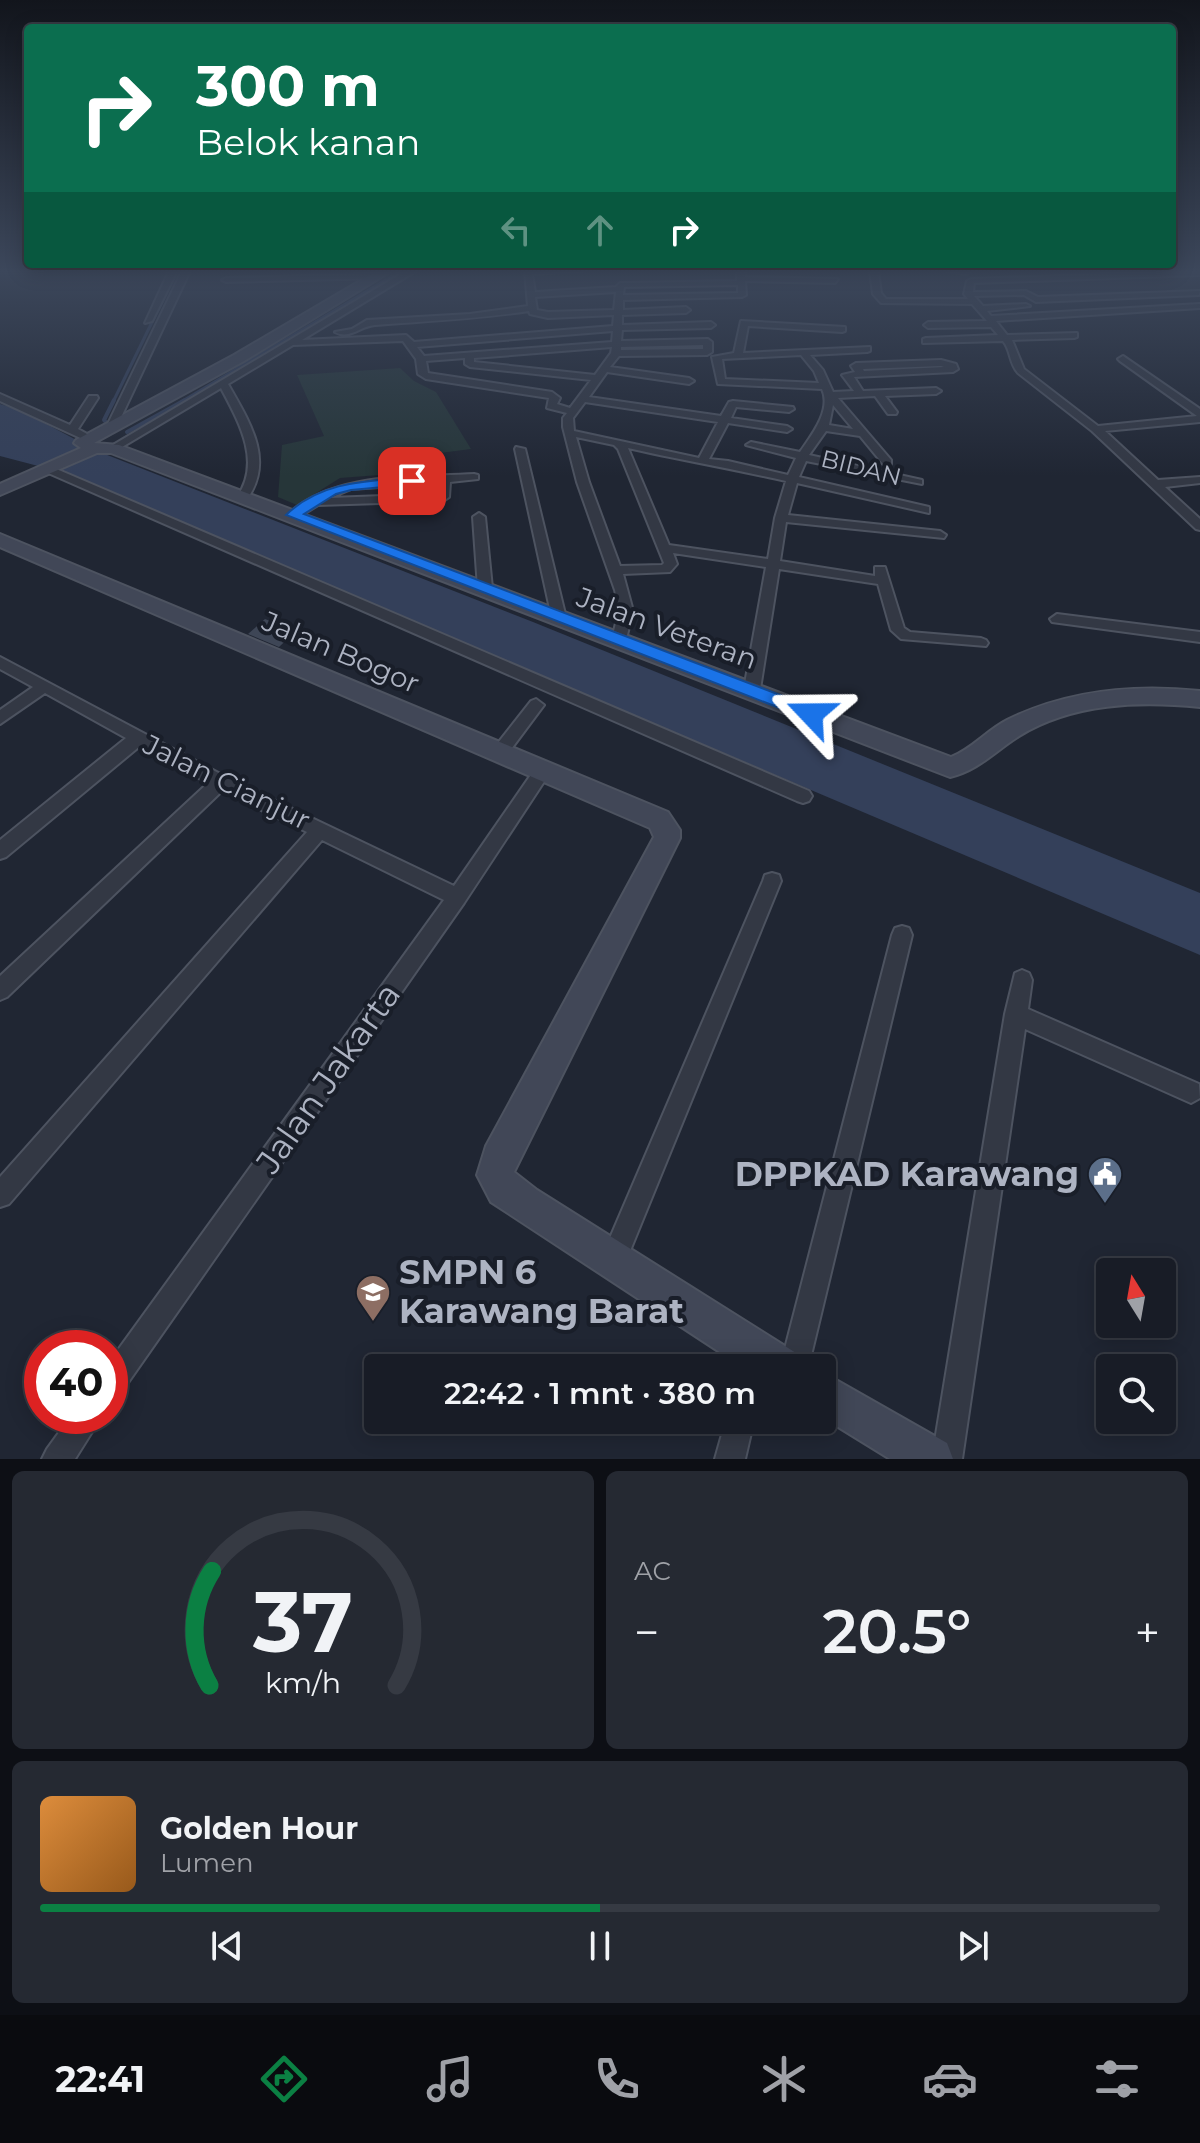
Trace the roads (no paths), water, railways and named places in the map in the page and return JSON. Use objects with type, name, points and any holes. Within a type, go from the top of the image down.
[{"type":"street","points":[[98,442],[151,339]]},
{"type":"street","points":[[98,442],[275,339]]},
{"type":"street","points":[[0,490],[223,383],[299,339]]},
{"type":"street","points":[[294,343],[323,339]]},
{"type":"street","points":[[407,339],[421,359],[423,374],[429,377],[552,395],[555,398],[551,406],[572,411]]},
{"type":"street","points":[[413,345],[484,339]]},
{"type":"street","points":[[616,339],[616,349],[601,374],[568,418],[583,482],[617,570],[626,611],[619,639]]},
{"type":"street","points":[[738,354],[741,339]]},
{"type":"street","points":[[787,339],[805,351],[827,390],[887,462]]},
{"type":"street","points":[[787,339],[765,353],[717,357],[720,381],[774,376],[827,390],[860,393],[936,391]]},
{"type":"street","points":[[804,339],[805,351]]},
{"type":"street","points":[[844,339],[845,349]]},
{"type":"street","points":[[926,341],[976,339]]},
{"type":"street","points":[[1006,339],[1012,346],[1016,365],[1021,371],[1096,429],[1200,526]]},
{"type":"street","points":[[421,359],[708,342],[707,352],[616,349]]},
{"type":"street","points":[[805,351],[867,349]]},
{"type":"street","points":[[765,353],[774,376]]},
{"type":"street","points":[[469,355],[470,364],[689,381]]},
{"type":"street","points":[[242,359],[259,363]]},
{"type":"street","points":[[1123,359],[1200,416]]},
{"type":"street","points":[[860,393],[847,376],[953,369],[953,366],[941,363],[856,366],[861,373]]},
{"type":"street","points":[[223,383],[245,426],[252,449],[255,477],[243,497]]},
{"type":"street","points":[[752,689],[781,518],[792,479],[823,427],[827,390]]},
{"type":"street","points":[[877,392],[892,412]]},
{"type":"street","points":[[0,397],[98,442]]},
{"type":"street","points":[[73,428],[93,398]]},
{"type":"street","points":[[582,399],[787,429]]},
{"type":"street","points":[[702,462],[736,403],[789,409]]},
{"type":"street","points":[[1096,429],[1200,416]]},
{"type":"street","points":[[823,427],[864,434]]},
{"type":"street","points":[[570,433],[702,462],[728,464],[925,510]]},
{"type":"street","name":"Jalan Veteran","points":[[98,442],[950,767],[961,764],[1013,728],[1055,711],[1129,695],[1200,699]]},
{"type":"street","points":[[617,570],[669,568],[671,564],[618,442]]},
{"type":"street","points":[[751,445],[903,464]]},
{"type":"street","points":[[520,449],[559,618]]},
{"type":"street","name":"BIDAN","points":[[806,452],[918,482]]},
{"type":"street","points":[[0,478],[42,469],[803,796]]},
{"type":"street","points":[[293,515],[349,486],[474,477]]},
{"type":"street","points":[[313,502],[443,497],[444,479]]},
{"type":"street","points":[[1156,484],[1200,480]]},
{"type":"street","points":[[479,517],[485,588]]},
{"type":"street","points":[[781,518],[940,535]]},
{"type":"street","name":"Jalan Bogor","points":[[0,540],[659,820],[667,830],[667,838],[499,1159],[495,1175],[504,1189],[614,1259]]},
{"type":"street","points":[[666,548],[882,575],[898,630],[906,636],[981,643]]},
{"type":"street","points":[[1057,619],[1200,637]]},
{"type":"street","name":"Jalan Cianjur","points":[[0,662],[220,782],[457,897]]},
{"type":"street","points":[[0,718],[43,687]]},
{"type":"street","points":[[500,752],[536,705]]},
{"type":"street","points":[[0,851],[138,738]]},
{"type":"street","name":"Jalan Jakarta","points":[[128,1359],[457,897],[543,771]]},
{"type":"street","points":[[0,990],[220,782]]},
{"type":"street","points":[[0,1195],[321,829]]},
{"type":"street","points":[[751,1354],[614,1259],[772,881]]},
{"type":"street","points":[[797,1354],[902,935]]},
{"type":"street","points":[[947,1459],[1022,980]]},
{"type":"street","points":[[1016,1014],[1191,1092]]},
{"type":"street","points":[[836,1401],[931,1459]]},
{"type":"street","points":[[57,1459],[75,1434]]},
{"type":"street","points":[[730,1459],[736,1434]]},
{"type":"water","points":[[0,404],[20,410],[97,451],[533,622],[1200,893],[1200,955],[61,472],[0,456]]},
{"type":"waterway","points":[[113,402],[144,339]]},
{"type":"waterway","points":[[181,402],[287,339]]},
{"type":"waterway","points":[[127,432],[185,400]]},
{"type":"waterway","points":[[106,422],[104,420],[113,402]]},
{"type":"place","name":"DPPKAD Karawang","points":[[1105,1205]]},
{"type":"place","name":"SMPN 6 Karawang Barat","points":[[373,1323]]}]
